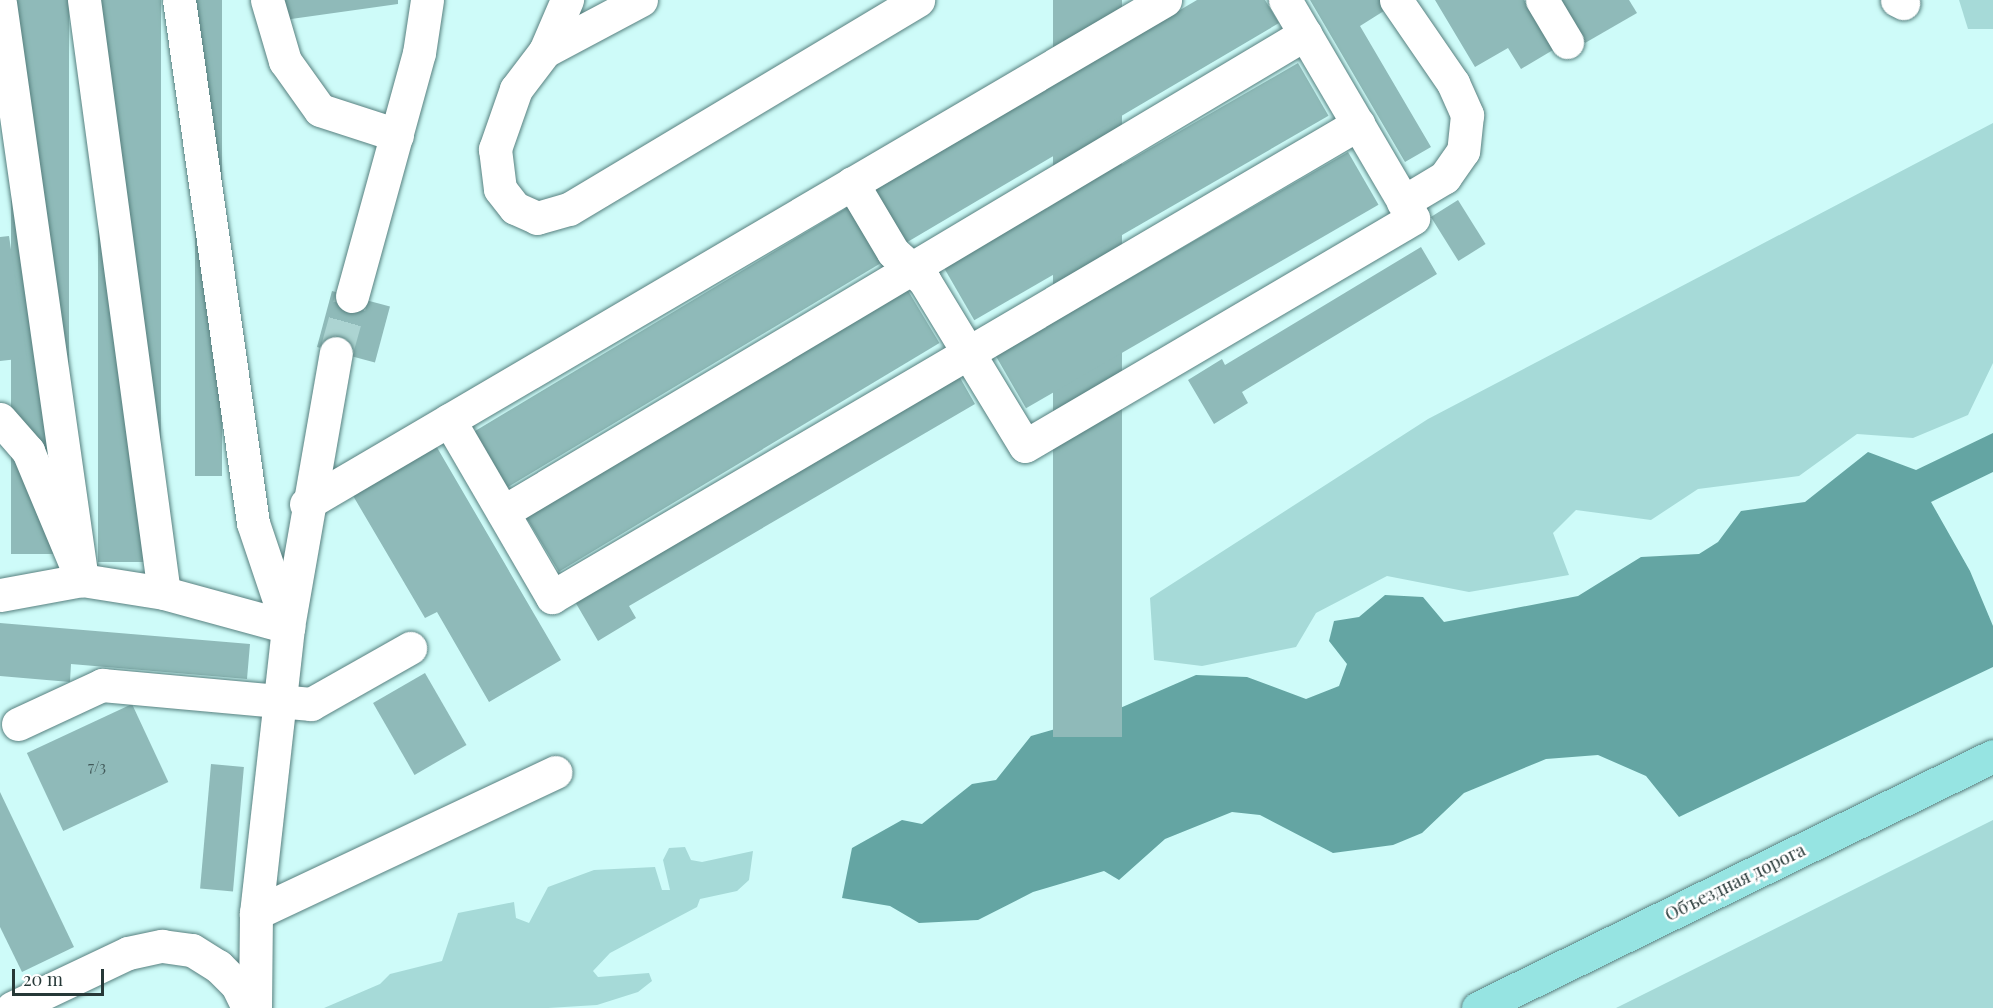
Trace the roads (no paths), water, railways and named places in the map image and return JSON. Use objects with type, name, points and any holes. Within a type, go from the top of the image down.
[{"type":"main road","name":"Объездная дорога","points":[[1478,1008],[1993,756]]},
{"type":"lane","points":[[84,0],[164,593]]},
{"type":"lane","points":[[179,0],[253,523],[288,627]]},
{"type":"lane","points":[[267,0],[285,61],[320,110],[397,135]]},
{"type":"lane","points":[[352,296],[419,52],[427,0]]},
{"type":"lane","points":[[567,0],[545,51],[516,89],[495,149],[500,189],[515,208],[537,218],[569,209],[918,0]]},
{"type":"lane","points":[[545,51],[641,0]]},
{"type":"lane","points":[[306,504],[1165,0]]},
{"type":"lane","points":[[852,183],[893,252],[924,280],[1025,446],[1413,218],[1285,0]]},
{"type":"lane","points":[[1396,0],[1453,83],[1467,115],[1463,152],[1445,177],[1403,202]]},
{"type":"lane","points":[[1542,0],[1567,42]]},
{"type":"lane","points":[[0,3],[82,580]]},
{"type":"lane","points":[[502,512],[1305,34]]},
{"type":"lane","points":[[449,420],[552,597],[1358,124]]},
{"type":"lane","points":[[255,1008],[256,914],[288,627],[306,504],[336,353]]},
{"type":"lane","points":[[0,419],[28,451],[82,580]]},
{"type":"lane","points":[[0,595],[82,580],[164,593],[288,627]]},
{"type":"lane","points":[[18,724],[102,685],[311,704],[410,648]]},
{"type":"lane","points":[[256,914],[556,772]]},
{"type":"lane","points":[[12,1008],[128,953],[162,946],[192,950],[218,966],[237,985],[248,1008]]},
{"type":"tunnel","points":[[336,353],[352,296]]}]
